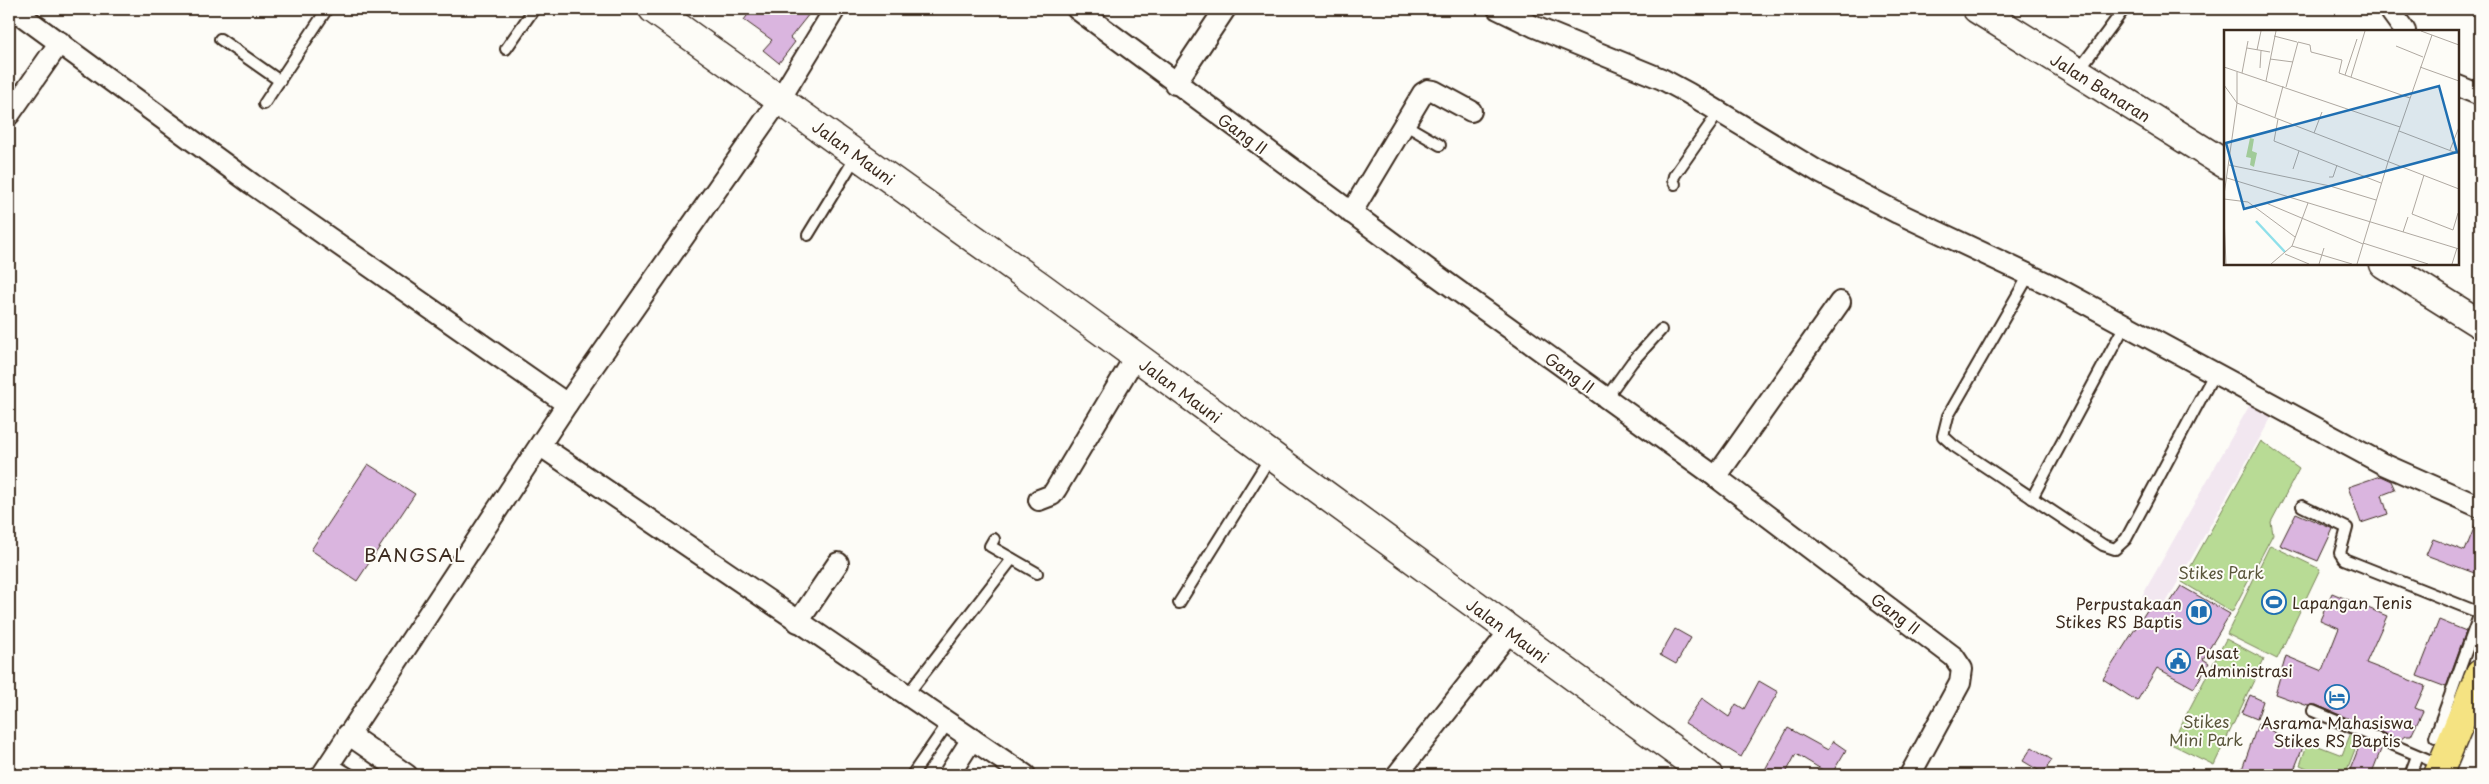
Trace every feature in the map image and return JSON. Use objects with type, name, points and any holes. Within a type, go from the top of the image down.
[{"type":"main road","name":"Jalan Mauni","points":[[653,9],[780,98],[1708,775]]},
{"type":"main road","name":"Jalan Banaran","points":[[1977,9],[2224,163]]},
{"type":"main road","points":[[2386,265],[2480,324]]},
{"type":"main road","points":[[2432,765],[2480,674]]},
{"type":"street","points":[[14,9],[252,184],[567,404]]},
{"type":"street","points":[[326,769],[567,404],[780,98],[835,9]]},
{"type":"street","name":"Gang II","points":[[1077,9],[1175,84],[1351,213],[1716,477],[1959,662],[1962,669],[1960,683],[1910,775]]},
{"type":"street","points":[[1175,84],[1225,9]]},
{"type":"street","points":[[1498,9],[1535,27],[1655,76],[1828,176],[1898,213],[2029,275],[2215,372],[2383,464],[2480,507]]},
{"type":"street","points":[[2389,9],[2404,30]]},
{"type":"street","points":[[9,115],[60,42]]},
{"type":"street","points":[[2459,86],[2480,95]]},
{"type":"street","points":[[1351,213],[1423,92],[1428,90],[1471,111]]},
{"type":"street","points":[[1716,477],[1840,302]]},
{"type":"street","points":[[1039,500],[1052,494],[1056,489],[1136,357]]},
{"type":"street","points":[[541,446],[1025,775]]},
{"type":"street","points":[[798,622],[838,563]]},
{"type":"street","points":[[1397,775],[1510,632]]},
{"type":"street","points":[[348,734],[407,775]]},
{"type":"street","points":[[949,775],[972,739]]},
{"type":"lane","points":[[264,104],[327,9]]},
{"type":"lane","points":[[506,49],[534,9]]},
{"type":"lane","points":[[2077,72],[2124,9]]},
{"type":"lane","points":[[220,39],[280,81]]},
{"type":"lane","points":[[1675,184],[1674,176],[1719,112]]},
{"type":"lane","points":[[1404,124],[1440,146]]},
{"type":"lane","points":[[808,235],[857,154]]},
{"type":"lane","points":[[2029,275],[1948,416],[1943,436],[1954,446],[2103,546],[2114,549],[2120,546],[2126,539],[2215,372]]},
{"type":"lane","points":[[2032,498],[2125,325]]},
{"type":"lane","points":[[1606,398],[1632,362],[1661,330]]},
{"type":"lane","points":[[1179,603],[1271,455]]},
{"type":"lane","points":[[2302,506],[2347,528],[2340,553],[2344,559],[2480,613],[2435,737]]},
{"type":"lane","points":[[994,539],[990,546],[1037,573]]},
{"type":"lane","points":[[907,695],[1012,559]]},
{"type":"lane","points":[[2313,711],[2432,765]]},
{"type":"lane","points":[[912,775],[948,723]]},
{"type":"lane","points":[[2410,775],[2432,765]]},
{"type":"lane","points":[[326,769],[351,775]]},
{"type":"shaded area","points":[[2252,401],[2274,413],[2163,608],[2142,596]]},
{"type":"green space","name":"Stikes Park","points":[[2261,441],[2299,469],[2271,522],[2273,534],[2232,612],[2182,582]]},
{"type":"green space","name":"Lapangan Tenis","points":[[2270,545],[2320,569],[2277,659],[2227,634]]},
{"type":"green space","name":"Stikes Mini Park","points":[[2226,639],[2264,659],[2214,765],[2171,744]]},
{"type":"green space","points":[[2352,730],[2361,734],[2345,775],[2323,775],[2300,765],[2308,742],[2342,755]]},
{"type":"building","points":[[752,9],[813,9],[790,38],[795,42],[779,63],[763,50],[772,40],[744,20]]},
{"type":"building","points":[[368,464],[415,494],[357,581],[311,550]]},
{"type":"building","points":[[2380,476],[2391,481],[2395,490],[2382,495],[2388,514],[2361,523],[2348,487]]},
{"type":"building","points":[[2296,513],[2333,529],[2318,561],[2280,545]]},
{"type":"building","points":[[2478,518],[2480,519],[2480,565],[2477,574],[2426,555],[2433,539],[2465,551]]},
{"type":"building","points":[[2181,586],[2230,614],[2203,659],[2209,663],[2194,688],[2157,668],[2137,701],[2103,679],[2151,604],[2164,612]]},
{"type":"building","points":[[2332,593],[2387,616],[2366,663],[2425,686],[2415,708],[2423,711],[2411,736],[2405,736],[2400,740],[2316,705],[2308,706],[2275,694],[2286,656],[2322,671],[2339,628],[2320,620]]},
{"type":"building","points":[[2439,620],[2466,631],[2446,687],[2417,676]]},
{"type":"building","points":[[1675,629],[1691,638],[1676,664],[1660,655]]},
{"type":"building","points":[[1759,681],[1778,692],[1741,757],[1685,723],[1702,698],[1729,717],[1736,704],[1744,709]]},
{"type":"building","points":[[2250,695],[2263,701],[2257,719],[2242,713]]},
{"type":"building","points":[[2258,724],[2303,747],[2292,775],[2240,775]]},
{"type":"building","points":[[1788,728],[1828,750],[1833,741],[1846,750],[1831,775],[1796,754],[1785,775],[1762,775]]},
{"type":"building","points":[[2362,739],[2382,747],[2371,775],[2348,775]]},
{"type":"building","points":[[2032,747],[2052,760],[2043,773],[2023,761]]},
{"type":"place","name":"Lapangan Tenis","points":[[2274,602]]},
{"type":"place","name":"Perpustakaan Stikes RS Baptis","points":[[2199,612]]},
{"type":"place","name":"Pusat Administrasi","points":[[2178,661]]},
{"type":"place","name":"Asrama Mahasiswa Stikes RS Baptis","points":[[2337,697]]},
{"type":"district","name":"BANGSAL","points":[[415,554]]}]
